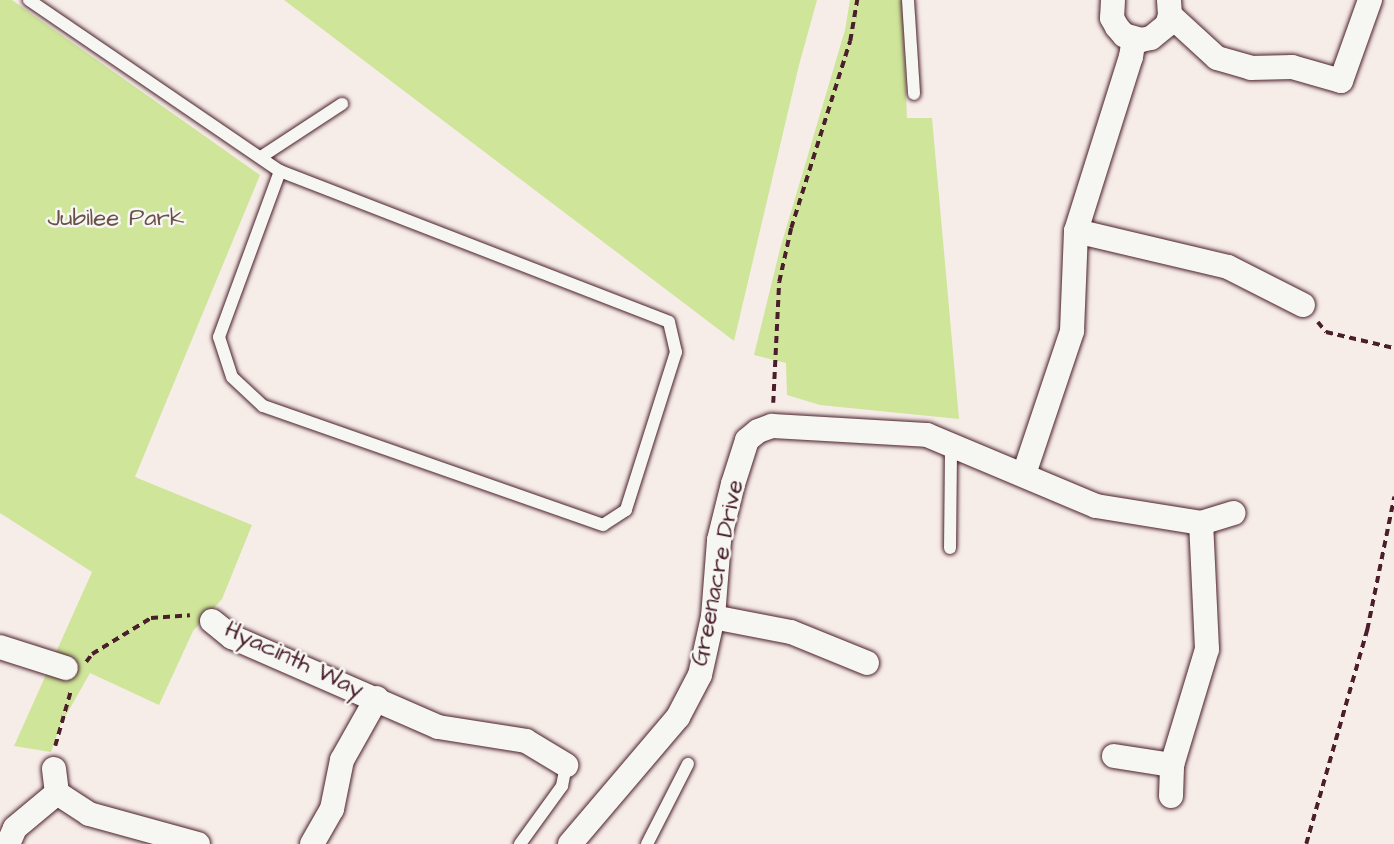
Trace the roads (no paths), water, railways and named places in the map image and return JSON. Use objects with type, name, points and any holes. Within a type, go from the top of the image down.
[{"type":"street","points":[[1112,0],[1112,18],[1117,27],[1134,39],[1151,38],[1160,33],[1170,7],[1217,58],[1251,68],[1292,67],[1341,81],[1370,0]]},
{"type":"street","points":[[1024,474],[1072,331],[1076,231],[1132,57],[1134,39]]},
{"type":"street","points":[[1076,231],[1228,267],[1303,305]]},
{"type":"street","name":"Greenacre Drive","points":[[569,844],[678,717],[700,675],[713,617],[719,540],[747,440],[765,428],[927,436],[951,445]]},
{"type":"street","points":[[951,445],[1096,506],[1201,523],[1234,513]]},
{"type":"street","points":[[1171,796],[1172,765],[1207,649],[1201,523]]},
{"type":"street","points":[[713,617],[791,632],[867,663]]},
{"type":"street","name":"Hyacinth Way","points":[[212,621],[232,637],[377,698],[438,727],[526,741],[566,765]]},
{"type":"street","points":[[0,647],[74,673]]},
{"type":"street","name":"Hyacinth Way","points":[[312,844],[332,809],[342,760],[377,698]]},
{"type":"street","points":[[1114,756],[1172,765]]},
{"type":"street","points":[[8,844],[15,828],[56,781],[89,814],[155,837],[198,844]]},
{"type":"lane","points":[[29,0],[280,171],[669,322],[676,352],[626,510],[603,525],[263,406],[232,377],[219,337],[280,171]]},
{"type":"lane","points":[[908,0],[914,94]]},
{"type":"lane","points":[[261,157],[342,104]]},
{"type":"lane","points":[[950,548],[951,445]]},
{"type":"lane","points":[[648,844],[688,764]]},
{"type":"lane","points":[[520,844],[562,786],[566,765]]},
{"type":"park label","name":"Jubilee Park","points":[[116,219]]}]
